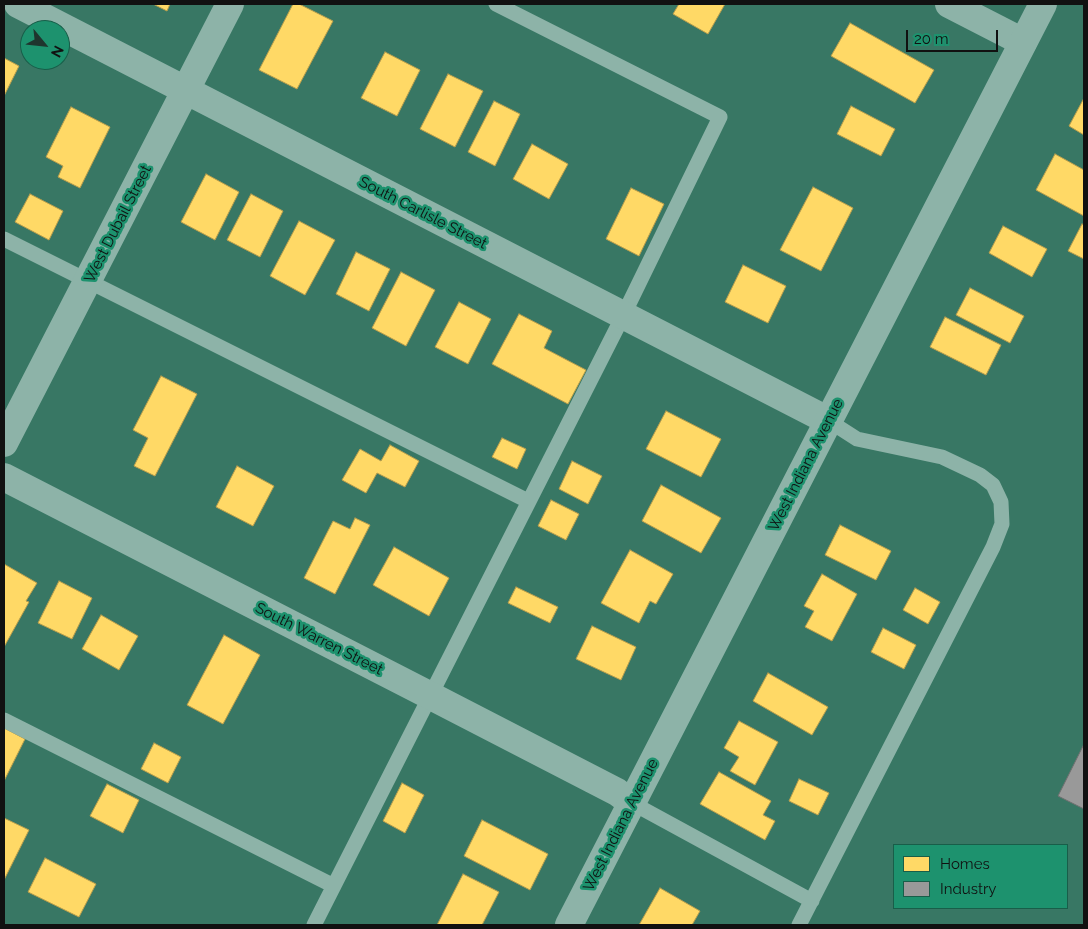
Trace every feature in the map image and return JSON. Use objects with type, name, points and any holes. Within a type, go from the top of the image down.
[{"type":"street","name":"South Carlisle Street","points":[[18,4],[829,422]]},
{"type":"street","name":"West Dubail Street","points":[[4,443],[230,4]]},
{"type":"street","points":[[949,4],[1023,42]]},
{"type":"street","name":"West Indiana Avenue","points":[[569,925],[1043,4]]},
{"type":"street","name":"South Warren Street","points":[[4,477],[617,792],[632,803]]},
{"type":"lane","points":[[314,925],[429,695],[623,316],[720,116],[496,4]]},
{"type":"lane","points":[[4,239],[274,376],[528,501]]},
{"type":"lane","points":[[799,925],[993,547],[1002,524],[1001,502],[992,485],[980,474],[942,457],[857,439],[829,422]]},
{"type":"lane","points":[[4,720],[334,886]]},
{"type":"lane","points":[[632,803],[812,901]]},
{"type":"building: Homes","points":[[153,4],[170,4],[167,11]]},
{"type":"building: Homes","points":[[293,4],[299,4],[333,21],[297,89],[259,70]]},
{"type":"building: Homes","points":[[679,4],[725,4],[708,34],[673,14]]},
{"type":"building: Homes","points":[[850,23],[934,70],[915,103],[831,56]]},
{"type":"building: Homes","points":[[385,52],[420,70],[397,116],[361,98]]},
{"type":"building: Homes","points":[[4,58],[19,66],[4,96]]},
{"type":"building: Homes","points":[[448,74],[483,91],[455,147],[420,129]]},
{"type":"building: Homes","points":[[1084,98],[1084,135],[1069,126]]},
{"type":"building: Homes","points":[[494,101],[520,114],[495,166],[468,152]]},
{"type":"building: Homes","points":[[851,106],[895,129],[881,156],[837,134]]},
{"type":"building: Homes","points":[[71,107],[110,127],[80,188],[58,177],[63,166],[46,157]]},
{"type":"building: Homes","points":[[532,144],[568,164],[549,199],[513,179]]},
{"type":"building: Homes","points":[[1055,154],[1084,170],[1084,216],[1036,190]]},
{"type":"building: Homes","points":[[206,174],[239,192],[215,240],[181,222]]},
{"type":"building: Homes","points":[[813,187],[853,208],[821,271],[780,250]]},
{"type":"building: Homes","points":[[631,188],[664,204],[639,256],[606,239]]},
{"type":"building: Homes","points":[[30,194],[63,211],[49,240],[15,222]]},
{"type":"building: Homes","points":[[251,194],[283,211],[260,257],[227,240]]},
{"type":"building: Homes","points":[[299,221],[335,240],[305,295],[270,276]]},
{"type":"building: Homes","points":[[1082,224],[1084,225],[1084,259],[1068,251]]},
{"type":"building: Homes","points":[[1003,226],[1047,249],[1032,277],[989,253]]},
{"type":"building: Homes","points":[[356,252],[390,269],[369,311],[336,294]]},
{"type":"building: Homes","points":[[743,265],[786,286],[768,323],[725,302]]},
{"type":"building: Homes","points":[[401,272],[435,290],[406,346],[372,328]]},
{"type":"building: Homes","points":[[970,288],[1024,316],[1010,343],[956,315]]},
{"type":"building: Homes","points":[[459,302],[491,319],[468,364],[435,347]]},
{"type":"building: Homes","points":[[519,314],[552,331],[544,348],[586,370],[568,404],[492,364]]},
{"type":"building: Homes","points":[[945,317],[1001,345],[986,375],[930,347]]},
{"type":"building: Homes","points":[[161,376],[197,394],[155,476],[134,466],[148,438],[133,430]]},
{"type":"building: Homes","points":[[666,411],[721,439],[701,477],[646,449]]},
{"type":"building: Homes","points":[[502,438],[526,449],[517,469],[492,457]]},
{"type":"building: Homes","points":[[390,445],[419,461],[405,487],[377,473],[366,493],[342,480],[360,449],[381,461]]},
{"type":"building: Homes","points":[[572,461],[602,476],[588,504],[559,489]]},
{"type":"building: Homes","points":[[237,466],[274,486],[253,526],[216,507]]},
{"type":"building: Homes","points":[[661,485],[721,518],[701,553],[642,521]]},
{"type":"building: Homes","points":[[551,500],[579,514],[566,540],[538,526]]},
{"type":"building: Homes","points":[[355,518],[370,525],[335,594],[304,578],[333,521],[350,529]]},
{"type":"building: Homes","points":[[840,525],[891,551],[876,580],[825,555]]},
{"type":"building: Homes","points":[[394,547],[449,578],[429,616],[373,585]]},
{"type":"building: Homes","points":[[630,550],[673,574],[656,604],[650,601],[639,623],[601,603]]},
{"type":"building: Homes","points":[[4,564],[37,583],[26,601],[29,602],[4,647]]},
{"type":"building: Homes","points":[[822,574],[857,594],[832,641],[805,627],[814,611],[804,606]]},
{"type":"building: Homes","points":[[59,581],[92,598],[72,639],[38,623]]},
{"type":"building: Homes","points":[[516,587],[558,607],[550,623],[508,603]]},
{"type":"building: Homes","points":[[915,588],[940,602],[928,624],[903,610]]},
{"type":"building: Homes","points":[[101,615],[138,636],[119,670],[82,649]]},
{"type":"building: Homes","points":[[592,626],[636,647],[621,680],[576,659]]},
{"type":"building: Homes","points":[[883,628],[916,645],[904,669],[871,652]]},
{"type":"building: Homes","points":[[224,635],[260,655],[223,724],[187,705]]},
{"type":"building: Homes","points":[[768,673],[828,707],[812,735],[753,701]]},
{"type":"building: Homes","points":[[739,721],[778,742],[755,785],[730,771],[739,757],[724,748]]},
{"type":"building: Homes","points":[[4,728],[25,739],[4,781]]},
{"type":"building: Homes","points":[[154,743],[181,757],[168,783],[141,769]]},
{"type":"building: Homes","points":[[719,772],[771,801],[763,815],[775,821],[765,840],[700,804]]},
{"type":"building: Homes","points":[[799,779],[829,793],[818,815],[789,801]]},
{"type":"building: Homes","points":[[402,783],[424,795],[405,833],[383,821]]},
{"type":"building: Homes","points":[[107,784],[139,800],[123,833],[90,816]]},
{"type":"building: Homes","points":[[4,818],[29,830],[4,880]]},
{"type":"building: Homes","points":[[482,820],[548,854],[530,890],[464,856]]},
{"type":"building: Homes","points":[[45,858],[96,884],[79,917],[28,892]]},
{"type":"building: Homes","points":[[463,874],[499,892],[482,925],[437,925]]},
{"type":"building: Homes","points":[[660,888],[700,911],[692,925],[639,925]]},
{"type":"building: Industry","points":[[1084,744],[1084,809],[1058,796]]}]
